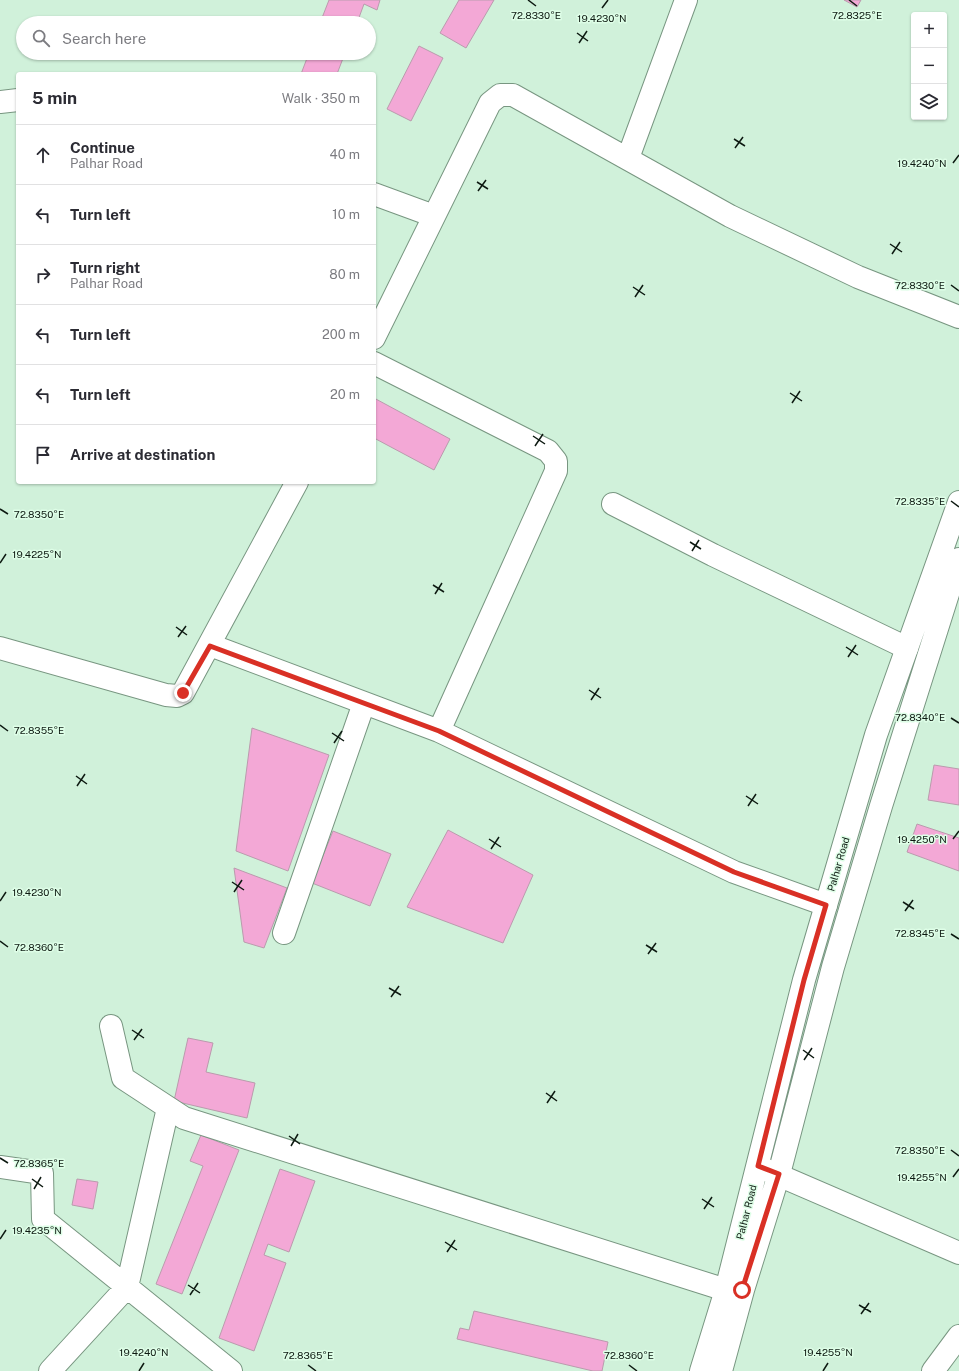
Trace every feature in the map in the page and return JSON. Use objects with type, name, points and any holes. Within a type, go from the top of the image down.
[{"type":"street","points":[[628,158],[686,0]]},
{"type":"street","points":[[376,334],[490,103],[500,95],[513,95],[730,216],[858,277],[959,317]]},
{"type":"street","points":[[0,102],[16,100]]},
{"type":"street","points":[[376,195],[434,216]]},
{"type":"street","points":[[376,364],[548,452],[556,461],[556,471],[439,731]]},
{"type":"street","points":[[0,648],[166,695],[177,696],[183,693],[210,646],[297,484]]},
{"type":"street","name":"Palhar Road","points":[[701,1371],[726,1290],[804,980],[876,735],[959,502]]},
{"type":"street","points":[[612,504],[713,556],[907,648]]},
{"type":"street","name":"Palhar Road","points":[[720,1371],[742,1290],[779,1174],[833,967],[881,806],[959,559]]},
{"type":"street","points":[[210,646],[439,731],[734,872],[826,905]]},
{"type":"street","points":[[284,933],[364,703]]},
{"type":"street","points":[[111,1026],[123,1078],[184,1118],[726,1290]]},
{"type":"street","points":[[50,1371],[127,1287],[168,1108]]},
{"type":"street","points":[[758,1166],[959,1253]]},
{"type":"street","points":[[0,1167],[42,1172],[43,1219],[229,1371]]},
{"type":"street","points":[[933,1371],[959,1336]]},
{"type":"building","points":[[329,0],[380,0],[377,10],[364,4],[360,16],[323,16]]},
{"type":"building","points":[[459,0],[494,0],[466,48],[440,33]]},
{"type":"building","points":[[844,0],[861,0],[857,7]]},
{"type":"building","points":[[419,46],[443,58],[411,121],[387,109]]},
{"type":"building","points":[[306,60],[342,60],[338,72],[302,72]]},
{"type":"building","points":[[376,399],[450,439],[434,470],[376,439]]},
{"type":"building","points":[[252,728],[329,755],[288,871],[236,851]]},
{"type":"building","points":[[934,765],[959,769],[959,805],[928,800]]},
{"type":"building","points":[[917,824],[959,838],[959,871],[907,852]]},
{"type":"building","points":[[448,830],[533,875],[503,943],[407,907]]},
{"type":"building","points":[[333,831],[391,854],[370,906],[312,883]]},
{"type":"building","points":[[234,868],[287,888],[264,948],[244,942]]},
{"type":"building","points":[[188,1038],[213,1043],[206,1072],[255,1083],[247,1118],[174,1101]]},
{"type":"building","points":[[201,1135],[239,1150],[182,1294],[156,1284],[203,1166],[190,1161]]},
{"type":"building","points":[[280,1169],[315,1181],[289,1252],[268,1244],[264,1255],[286,1263],[254,1351],[219,1338]]},
{"type":"building","points":[[77,1179],[98,1182],[93,1209],[72,1205]]},
{"type":"building","points":[[474,1311],[608,1342],[602,1371],[593,1371],[457,1339],[460,1328],[469,1330]]},
{"type":"route","points":[[183,693],[210,646],[439,731],[734,872],[826,905],[804,980],[758,1166],[779,1174],[742,1290]]}]
